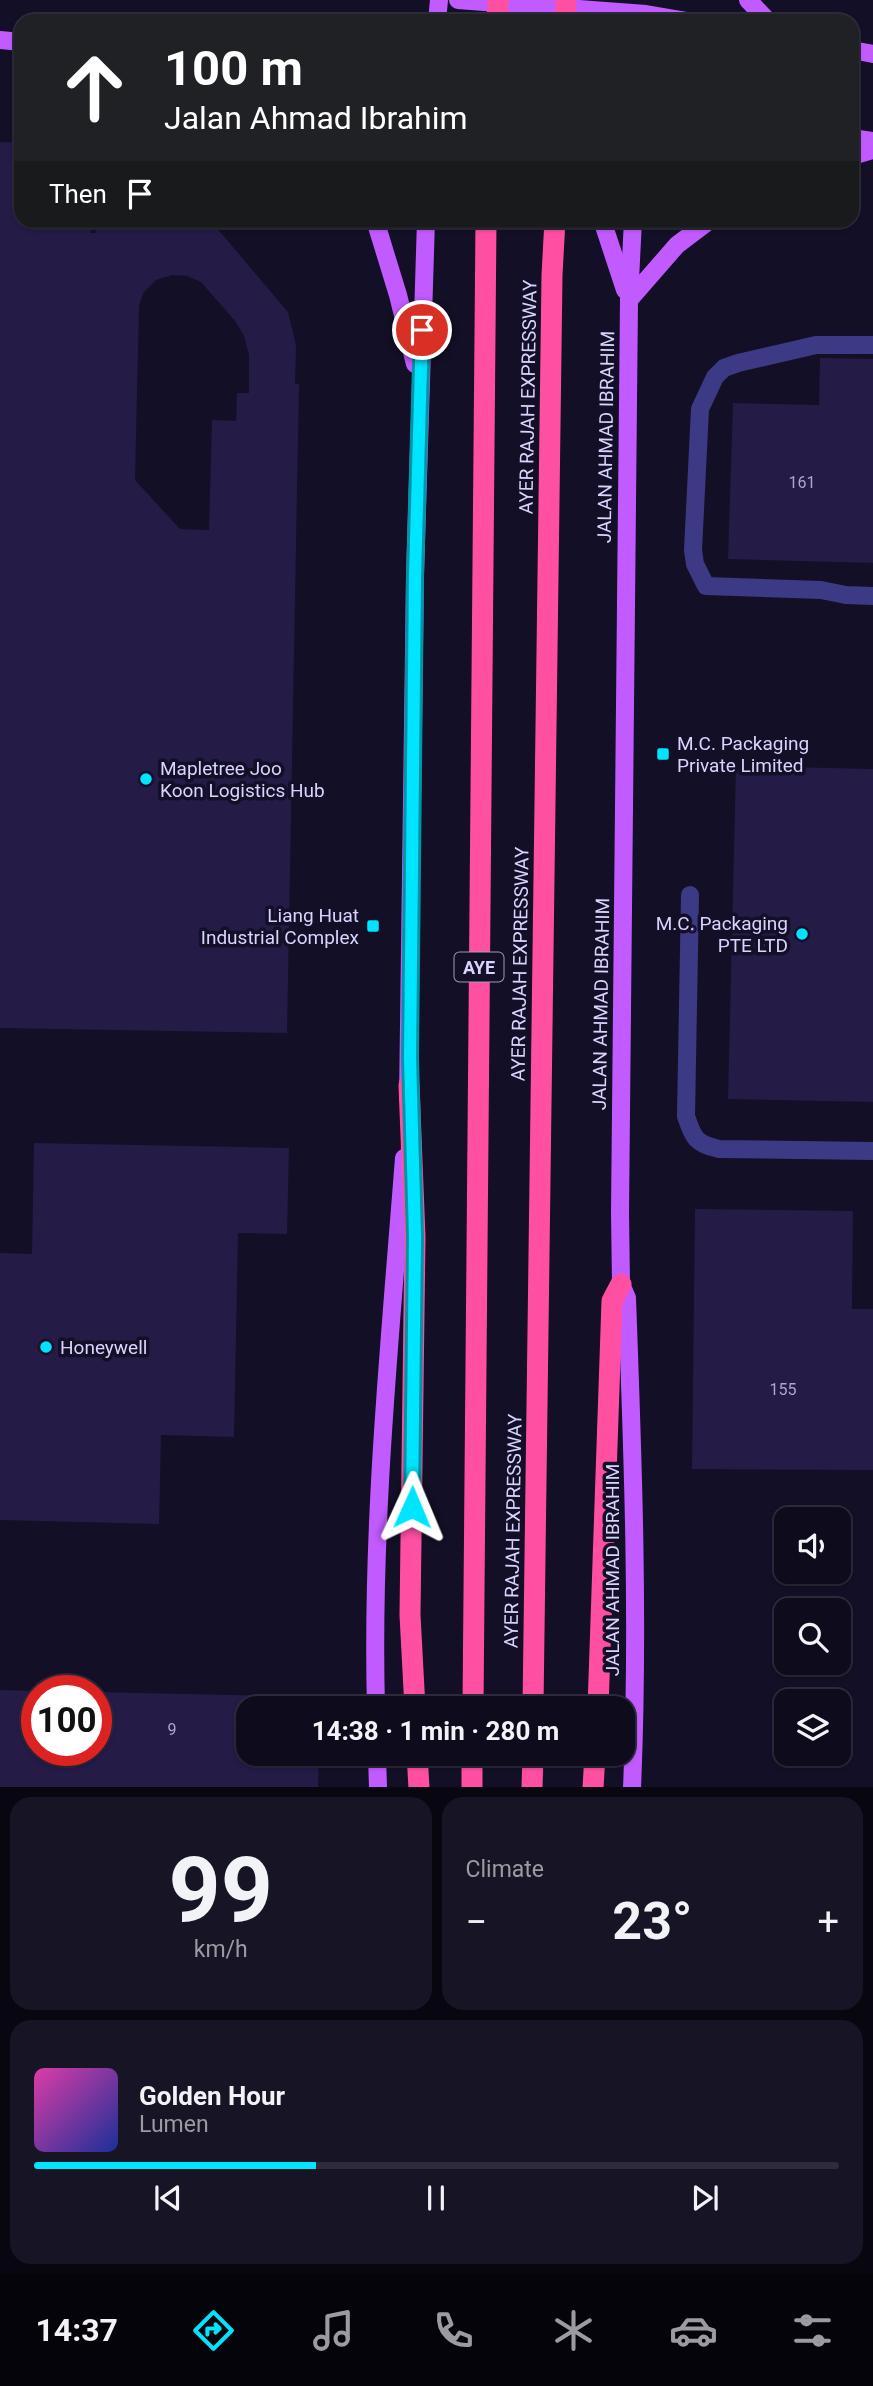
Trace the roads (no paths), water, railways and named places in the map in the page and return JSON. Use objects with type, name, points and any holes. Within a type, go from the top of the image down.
[{"type":"highway","name":"AYER RAJAH EXPRESSWAY","points":[[473,1696],[486,228]]},
{"type":"highway","name":"AYER RAJAH EXPRESSWAY","points":[[533,1696],[555,228]]},
{"type":"highway","points":[[410,1085],[415,1237],[410,1615],[414,1696]]},
{"type":"highway","points":[[598,1696],[612,1301],[621,1284]]},
{"type":"highway","points":[[418,1766],[419,1787]]},
{"type":"highway","points":[[472,1766],[472,1787]]},
{"type":"highway","points":[[532,1787],[533,1766]]},
{"type":"highway","points":[[593,1787],[595,1766]]},
{"type":"main road","points":[[458,0],[564,10],[646,12]]},
{"type":"main road","points":[[748,0],[761,14]]},
{"type":"main road","points":[[501,2],[514,14]]},
{"type":"main road","points":[[377,228],[398,295],[420,384]]},
{"type":"main road","points":[[376,1696],[374,1639],[382,1443],[410,1085],[415,576],[426,228]]},
{"type":"main road","points":[[605,228],[629,300]]},
{"type":"main road","name":"JALAN AHMAD IBRAHIM","points":[[632,1787],[635,1728],[632,1456],[627,1298],[621,1284],[629,300],[634,228]]},
{"type":"main road","points":[[629,300],[677,245],[699,228]]},
{"type":"main road","points":[[377,1766],[378,1787]]},
{"type":"lane","points":[[873,345],[816,345],[738,363],[724,368],[715,377],[699,409],[693,550],[695,564],[706,586],[821,590],[846,595],[873,596]]},
{"type":"lane","points":[[690,895],[686,1116],[692,1135],[702,1145],[719,1149],[873,1151]]},
{"type":"place","name":"M.C. Packaging Private Limited","points":[[663,754]]},
{"type":"place","name":"Mapletree Joo Koon Logistics Hub","points":[[146,779]]},
{"type":"place","name":"Liang Huat Industrial Complex","points":[[373,926]]},
{"type":"place","name":"M.C. Packaging PTE LTD","points":[[802,934]]},
{"type":"place","name":"Honeywell","points":[[46,1347]]}]
